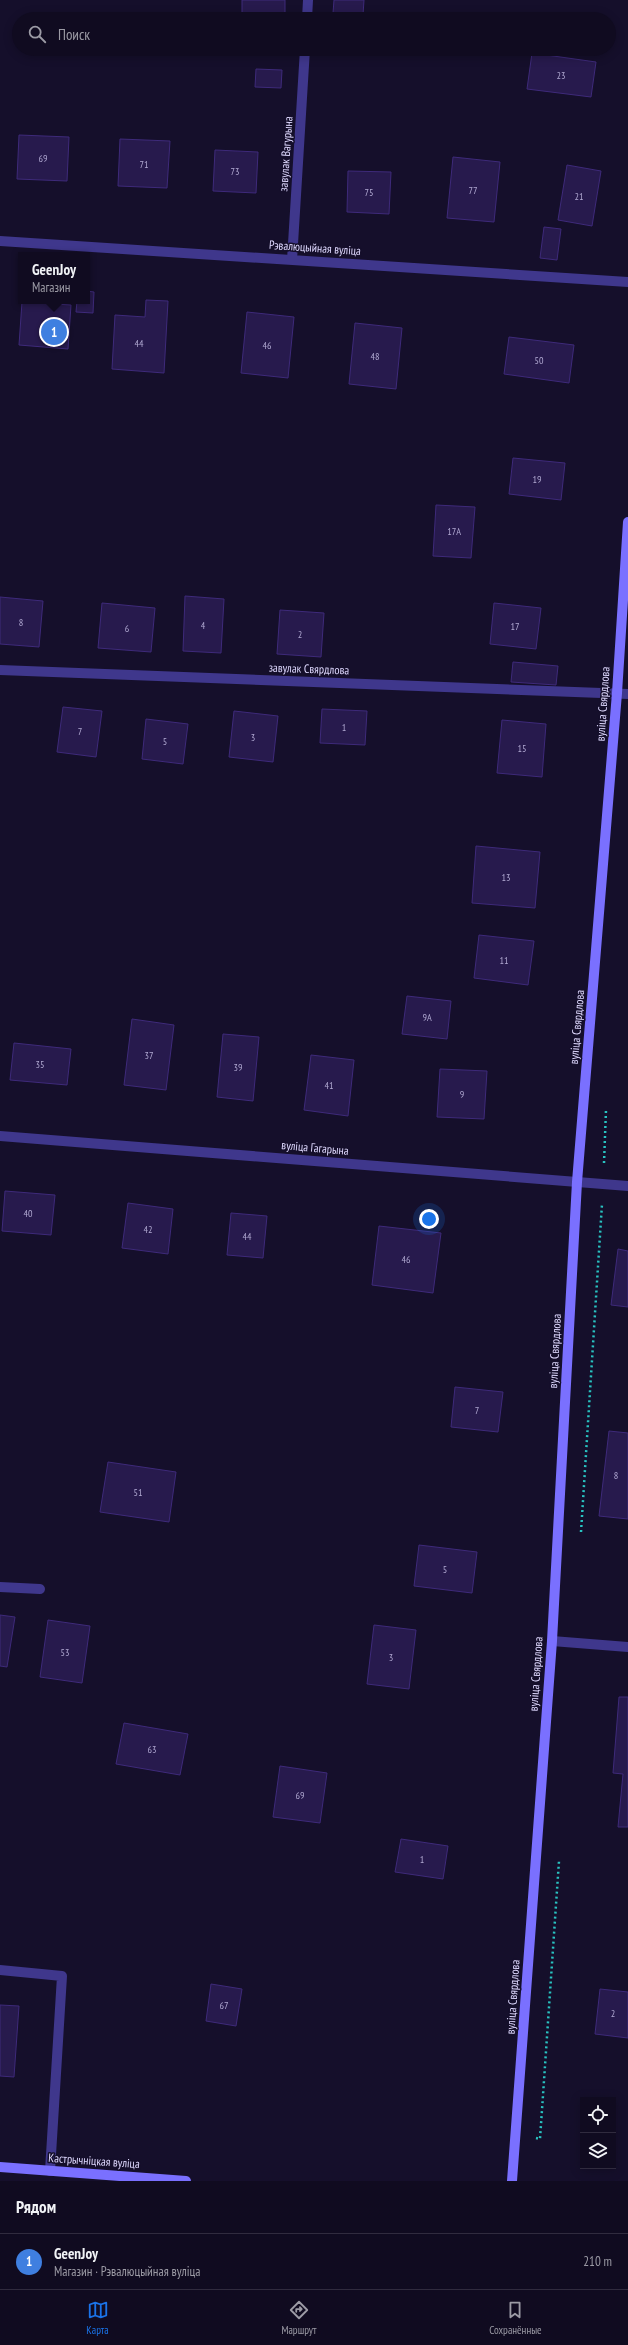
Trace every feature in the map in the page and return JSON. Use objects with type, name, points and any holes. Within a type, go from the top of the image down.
[{"type":"main road","name":"вуліца Свярдлова","points":[[512,2181],[552,1641],[577,1182],[617,693],[628,522]]},
{"type":"main road","name":"Кастрычніцкая вуліца","points":[[0,2167],[184,2181]]},
{"type":"street","points":[[307,12],[308,0]]},
{"type":"street","name":"завулак Вагурына","points":[[292,260],[305,56]]},
{"type":"street","name":"Рэвалюцыйная вуліца","points":[[0,242],[628,282]]},
{"type":"street","name":"завулак Свярдлова","points":[[0,670],[628,694]]},
{"type":"street","name":"вуліца Гагарына","points":[[0,1136],[628,1186]]},
{"type":"street","points":[[0,1587],[40,1589]]},
{"type":"street","points":[[552,1641],[628,1647]]},
{"type":"street","points":[[0,1970],[62,1976],[50,2171]]},
{"type":"building","points":[[242,0],[285,0],[285,12],[242,12]]},
{"type":"building","points":[[334,0],[364,0],[363,12],[333,12]]},
{"type":"building","points":[[532,56],[553,56],[596,62],[591,97],[527,89]]},
{"type":"building","points":[[256,69],[282,70],[281,88],[255,87]]},
{"type":"building","points":[[19,135],[69,137],[67,181],[17,179]]},
{"type":"building","points":[[120,139],[170,141],[167,188],[118,186]]},
{"type":"building","points":[[215,150],[258,152],[256,193],[213,191]]},
{"type":"building","points":[[453,157],[500,162],[494,222],[447,218]]},
{"type":"building","points":[[567,165],[601,171],[592,226],[558,220]]},
{"type":"building","points":[[348,171],[391,172],[389,214],[347,212]]},
{"type":"building","points":[[544,227],[561,229],[557,260],[540,258]]},
{"type":"building","points":[[90,291],[94,292],[93,313],[76,312],[77,304],[90,304]]},
{"type":"building","points":[[146,300],[168,301],[164,373],[112,369],[115,315],[145,317]]},
{"type":"building","points":[[22,304],[71,305],[68,349],[19,345]]},
{"type":"building","points":[[247,312],[294,317],[288,378],[241,373]]},
{"type":"building","points":[[355,323],[402,328],[396,389],[349,384]]},
{"type":"building","points":[[509,337],[574,345],[569,383],[504,374]]},
{"type":"building","points":[[513,458],[565,463],[561,500],[509,494]]},
{"type":"building","points":[[436,505],[475,507],[471,558],[433,556]]},
{"type":"building","points":[[185,596],[224,599],[221,653],[183,651]]},
{"type":"building","points":[[0,597],[43,601],[39,647],[0,644]]},
{"type":"building","points":[[102,603],[155,608],[151,652],[98,648]]},
{"type":"building","points":[[494,603],[541,608],[536,649],[490,644]]},
{"type":"building","points":[[280,610],[324,613],[321,657],[277,654]]},
{"type":"building","points":[[513,662],[558,666],[556,685],[511,682]]},
{"type":"building","points":[[63,707],[102,711],[96,757],[57,752]]},
{"type":"building","points":[[322,709],[367,711],[365,745],[320,743]]},
{"type":"building","points":[[234,711],[278,716],[273,762],[229,757]]},
{"type":"building","points":[[146,719],[188,724],[183,764],[142,759]]},
{"type":"building","points":[[502,720],[546,724],[542,777],[497,773]]},
{"type":"building","points":[[476,846],[540,852],[535,908],[472,903]]},
{"type":"building","points":[[479,935],[534,941],[528,985],[474,978]]},
{"type":"building","points":[[407,996],[451,1001],[447,1039],[402,1034]]},
{"type":"building","points":[[132,1019],[174,1025],[166,1090],[124,1085]]},
{"type":"building","points":[[223,1034],[259,1037],[253,1101],[217,1097]]},
{"type":"building","points":[[14,1043],[71,1049],[67,1085],[10,1080]]},
{"type":"building","points":[[311,1055],[354,1060],[348,1116],[304,1110]]},
{"type":"building","points":[[440,1069],[487,1071],[484,1119],[437,1117]]},
{"type":"building","points":[[5,1191],[55,1195],[51,1235],[2,1231]]},
{"type":"building","points":[[128,1203],[173,1209],[168,1254],[122,1248]]},
{"type":"building","points":[[231,1213],[267,1216],[263,1258],[227,1255]]},
{"type":"building","points":[[379,1226],[441,1233],[433,1293],[372,1285]]},
{"type":"building","points":[[618,1249],[628,1251],[628,1307],[611,1305]]},
{"type":"building","points":[[455,1387],[503,1392],[498,1432],[451,1427]]},
{"type":"building","points":[[609,1431],[628,1433],[628,1519],[599,1516]]},
{"type":"building","points":[[108,1462],[176,1472],[169,1522],[100,1512]]},
{"type":"building","points":[[419,1545],[477,1552],[472,1593],[414,1586]]},
{"type":"building","points":[[0,1615],[15,1617],[7,1667],[0,1666]]},
{"type":"building","points":[[48,1620],[90,1626],[82,1683],[40,1677]]},
{"type":"building","points":[[374,1625],[416,1630],[409,1689],[367,1684]]},
{"type":"building","points":[[619,1697],[628,1697],[628,1827],[618,1827],[623,1774],[613,1773]]},
{"type":"building","points":[[124,1723],[188,1734],[180,1775],[116,1764]]},
{"type":"building","points":[[280,1766],[327,1773],[320,1823],[273,1817]]},
{"type":"building","points":[[401,1839],[448,1846],[443,1879],[395,1872]]},
{"type":"building","points":[[211,1984],[242,1989],[236,2026],[206,2021]]},
{"type":"building","points":[[600,1989],[628,1992],[628,2038],[595,2034]]},
{"type":"building","points":[[0,2005],[19,2006],[14,2077],[0,2076]]},
{"type":"place","name":"GeenJoy","points":[[54,332]]}]
